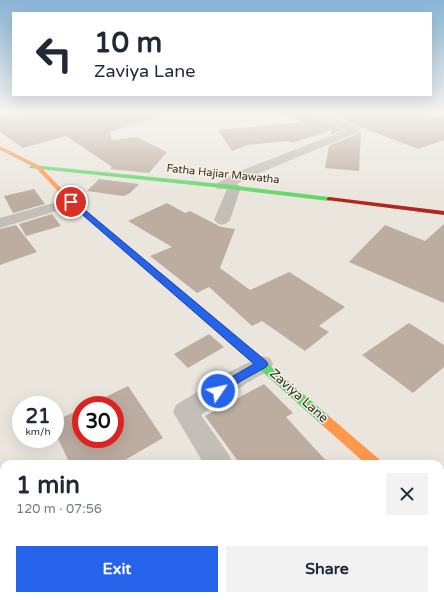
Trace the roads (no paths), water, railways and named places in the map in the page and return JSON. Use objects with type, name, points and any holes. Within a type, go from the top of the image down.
[{"type":"street","points":[[222,220],[228,186],[245,174],[328,141]]},
{"type":"street","name":"Zaviya Lane","points":[[0,148],[38,167],[71,202],[262,364],[370,460]]},
{"type":"street","name":"Fatha Hajiar Mawatha","points":[[15,165],[228,186],[444,213]]},
{"type":"street","points":[[0,223],[71,202]]},
{"type":"street","points":[[215,460],[185,412],[237,378],[262,364]]}]
